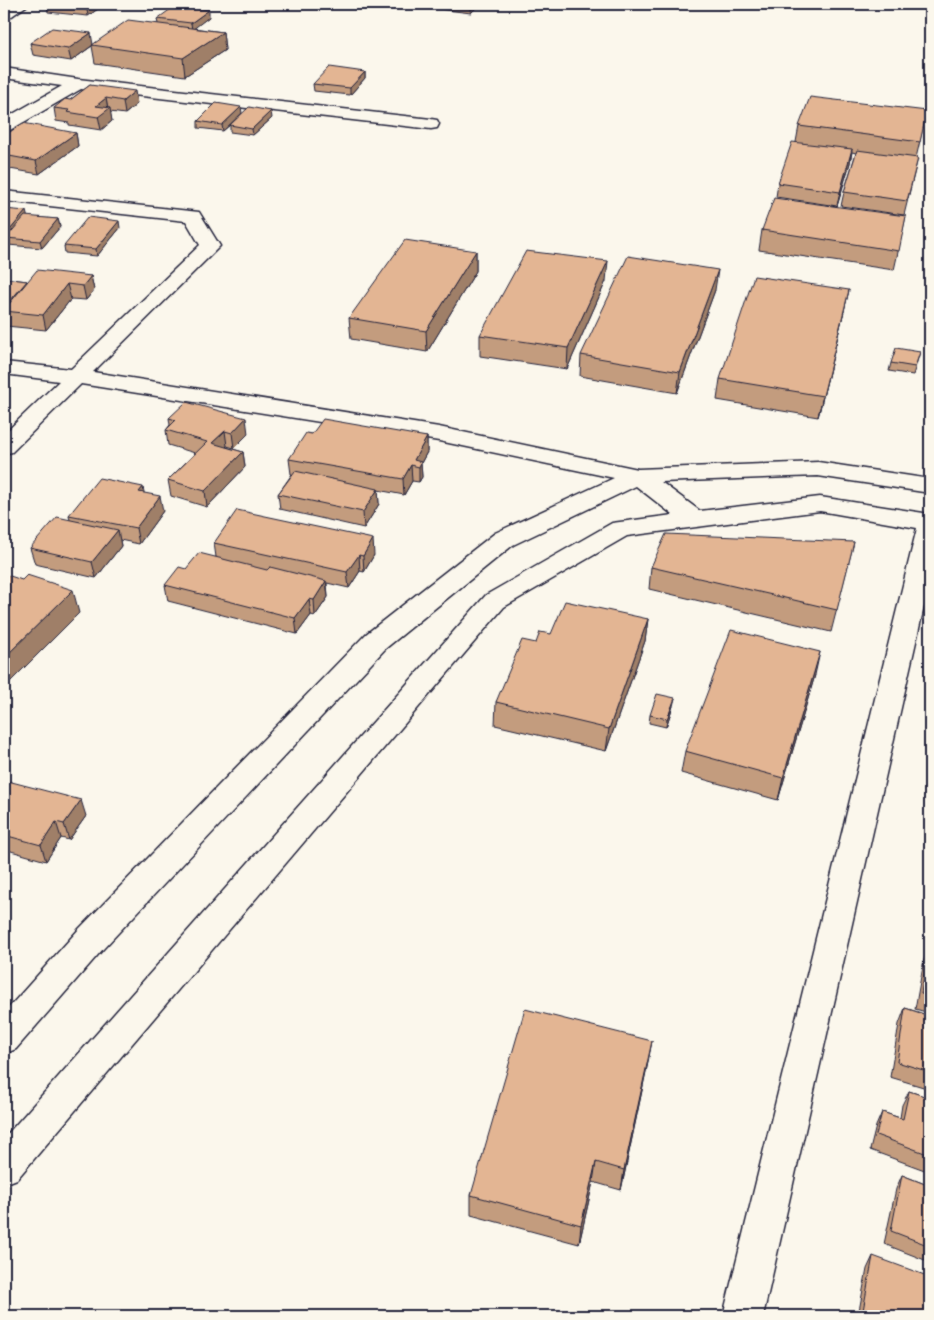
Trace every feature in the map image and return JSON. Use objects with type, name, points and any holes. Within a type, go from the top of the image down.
[{"type":"street","points":[[4,15],[22,4]]},
{"type":"street","points":[[167,4],[182,5]]},
{"type":"street","points":[[4,73],[78,84],[431,124]]},
{"type":"street","points":[[4,126],[78,84]]},
{"type":"street","points":[[4,196],[192,216],[210,246],[74,376],[4,447]]},
{"type":"street","points":[[4,368],[74,376],[440,434],[638,476],[818,469],[930,486]]},
{"type":"street","points":[[638,476],[694,519]]},
{"type":"street","points":[[4,1038],[91,939],[376,642],[504,539],[638,476]]},
{"type":"street","points":[[4,1166],[495,600],[621,529],[820,504],[930,522]]},
{"type":"street","points":[[743,1316],[930,526]]},
{"type":"building","points":[[96,4],[87,10],[47,5]]},
{"type":"building","points":[[175,6],[209,10],[191,23],[157,19]]},
{"type":"building","points":[[128,20],[223,32],[183,58],[92,45]]},
{"type":"building","points":[[52,28],[91,33],[68,49],[30,43]]},
{"type":"building","points":[[329,67],[365,72],[350,88],[313,84]]},
{"type":"building","points":[[90,85],[135,91],[123,101],[106,98],[96,106],[110,108],[98,117],[54,108],[65,99],[70,100]]},
{"type":"building","points":[[810,97],[927,111],[920,142],[799,126]]},
{"type":"building","points":[[216,103],[241,107],[222,125],[198,121]]},
{"type":"building","points":[[249,107],[271,111],[252,129],[230,125]]},
{"type":"building","points":[[23,123],[76,133],[36,161],[4,155],[4,136]]},
{"type":"building","points":[[792,142],[852,149],[840,192],[778,183]]},
{"type":"building","points":[[857,150],[918,158],[907,201],[844,192]]},
{"type":"building","points":[[774,198],[906,216],[899,251],[762,230]]},
{"type":"building","points":[[4,209],[26,211],[4,237]]},
{"type":"building","points":[[25,216],[58,219],[40,241],[6,238]]},
{"type":"building","points":[[88,217],[119,221],[96,249],[64,246]]},
{"type":"building","points":[[405,240],[476,251],[426,331],[349,318]]},
{"type":"building","points":[[526,251],[608,261],[568,348],[480,335]]},
{"type":"building","points":[[628,256],[718,270],[680,372],[581,355]]},
{"type":"building","points":[[37,270],[91,276],[83,286],[67,284],[43,315],[4,311]]},
{"type":"building","points":[[754,276],[849,290],[823,396],[720,379]]},
{"type":"building","points":[[4,278],[27,281],[4,308]]},
{"type":"building","points":[[896,348],[920,352],[915,367],[891,363]]},
{"type":"building","points":[[186,402],[246,418],[232,433],[225,431],[212,443],[243,452],[205,491],[168,480],[207,442],[166,430],[176,420],[169,418]]},
{"type":"building","points":[[323,419],[427,437],[414,460],[421,462],[419,467],[411,465],[403,479],[289,459],[306,433],[312,434]]},
{"type":"building","points":[[295,471],[378,489],[363,512],[278,494]]},
{"type":"building","points":[[99,478],[143,487],[139,492],[160,496],[136,528],[69,515]]},
{"type":"building","points":[[237,510],[373,539],[363,556],[359,555],[347,572],[214,543]]},
{"type":"building","points":[[57,517],[118,530],[92,562],[30,548]]},
{"type":"building","points":[[666,534],[854,542],[837,610],[651,567]]},
{"type":"building","points":[[199,553],[267,570],[270,567],[326,581],[314,600],[309,599],[295,618],[165,585],[179,567],[186,569]]},
{"type":"building","points":[[4,574],[22,580],[27,575],[73,590],[4,658]]},
{"type":"building","points":[[565,601],[648,619],[609,729],[496,702],[522,640],[536,643],[540,632],[551,634]]},
{"type":"building","points":[[731,630],[820,652],[783,778],[685,751]]},
{"type":"building","points":[[657,694],[675,698],[667,719],[650,715]]},
{"type":"building","points":[[4,780],[81,800],[64,824],[56,822],[41,845],[4,835]]},
{"type":"building","points":[[930,944],[930,996],[921,993]]},
{"type":"building","points":[[905,1008],[930,1016],[930,1072],[897,1062]]},
{"type":"building","points":[[525,1009],[652,1041],[624,1170],[596,1162],[581,1225],[471,1195]]},
{"type":"building","points":[[909,1091],[930,1098],[930,1155],[876,1135],[882,1112],[903,1119]]},
{"type":"building","points":[[902,1175],[930,1186],[930,1246],[891,1231]]},
{"type":"building","points":[[873,1256],[930,1277],[930,1316],[862,1316]]}]
